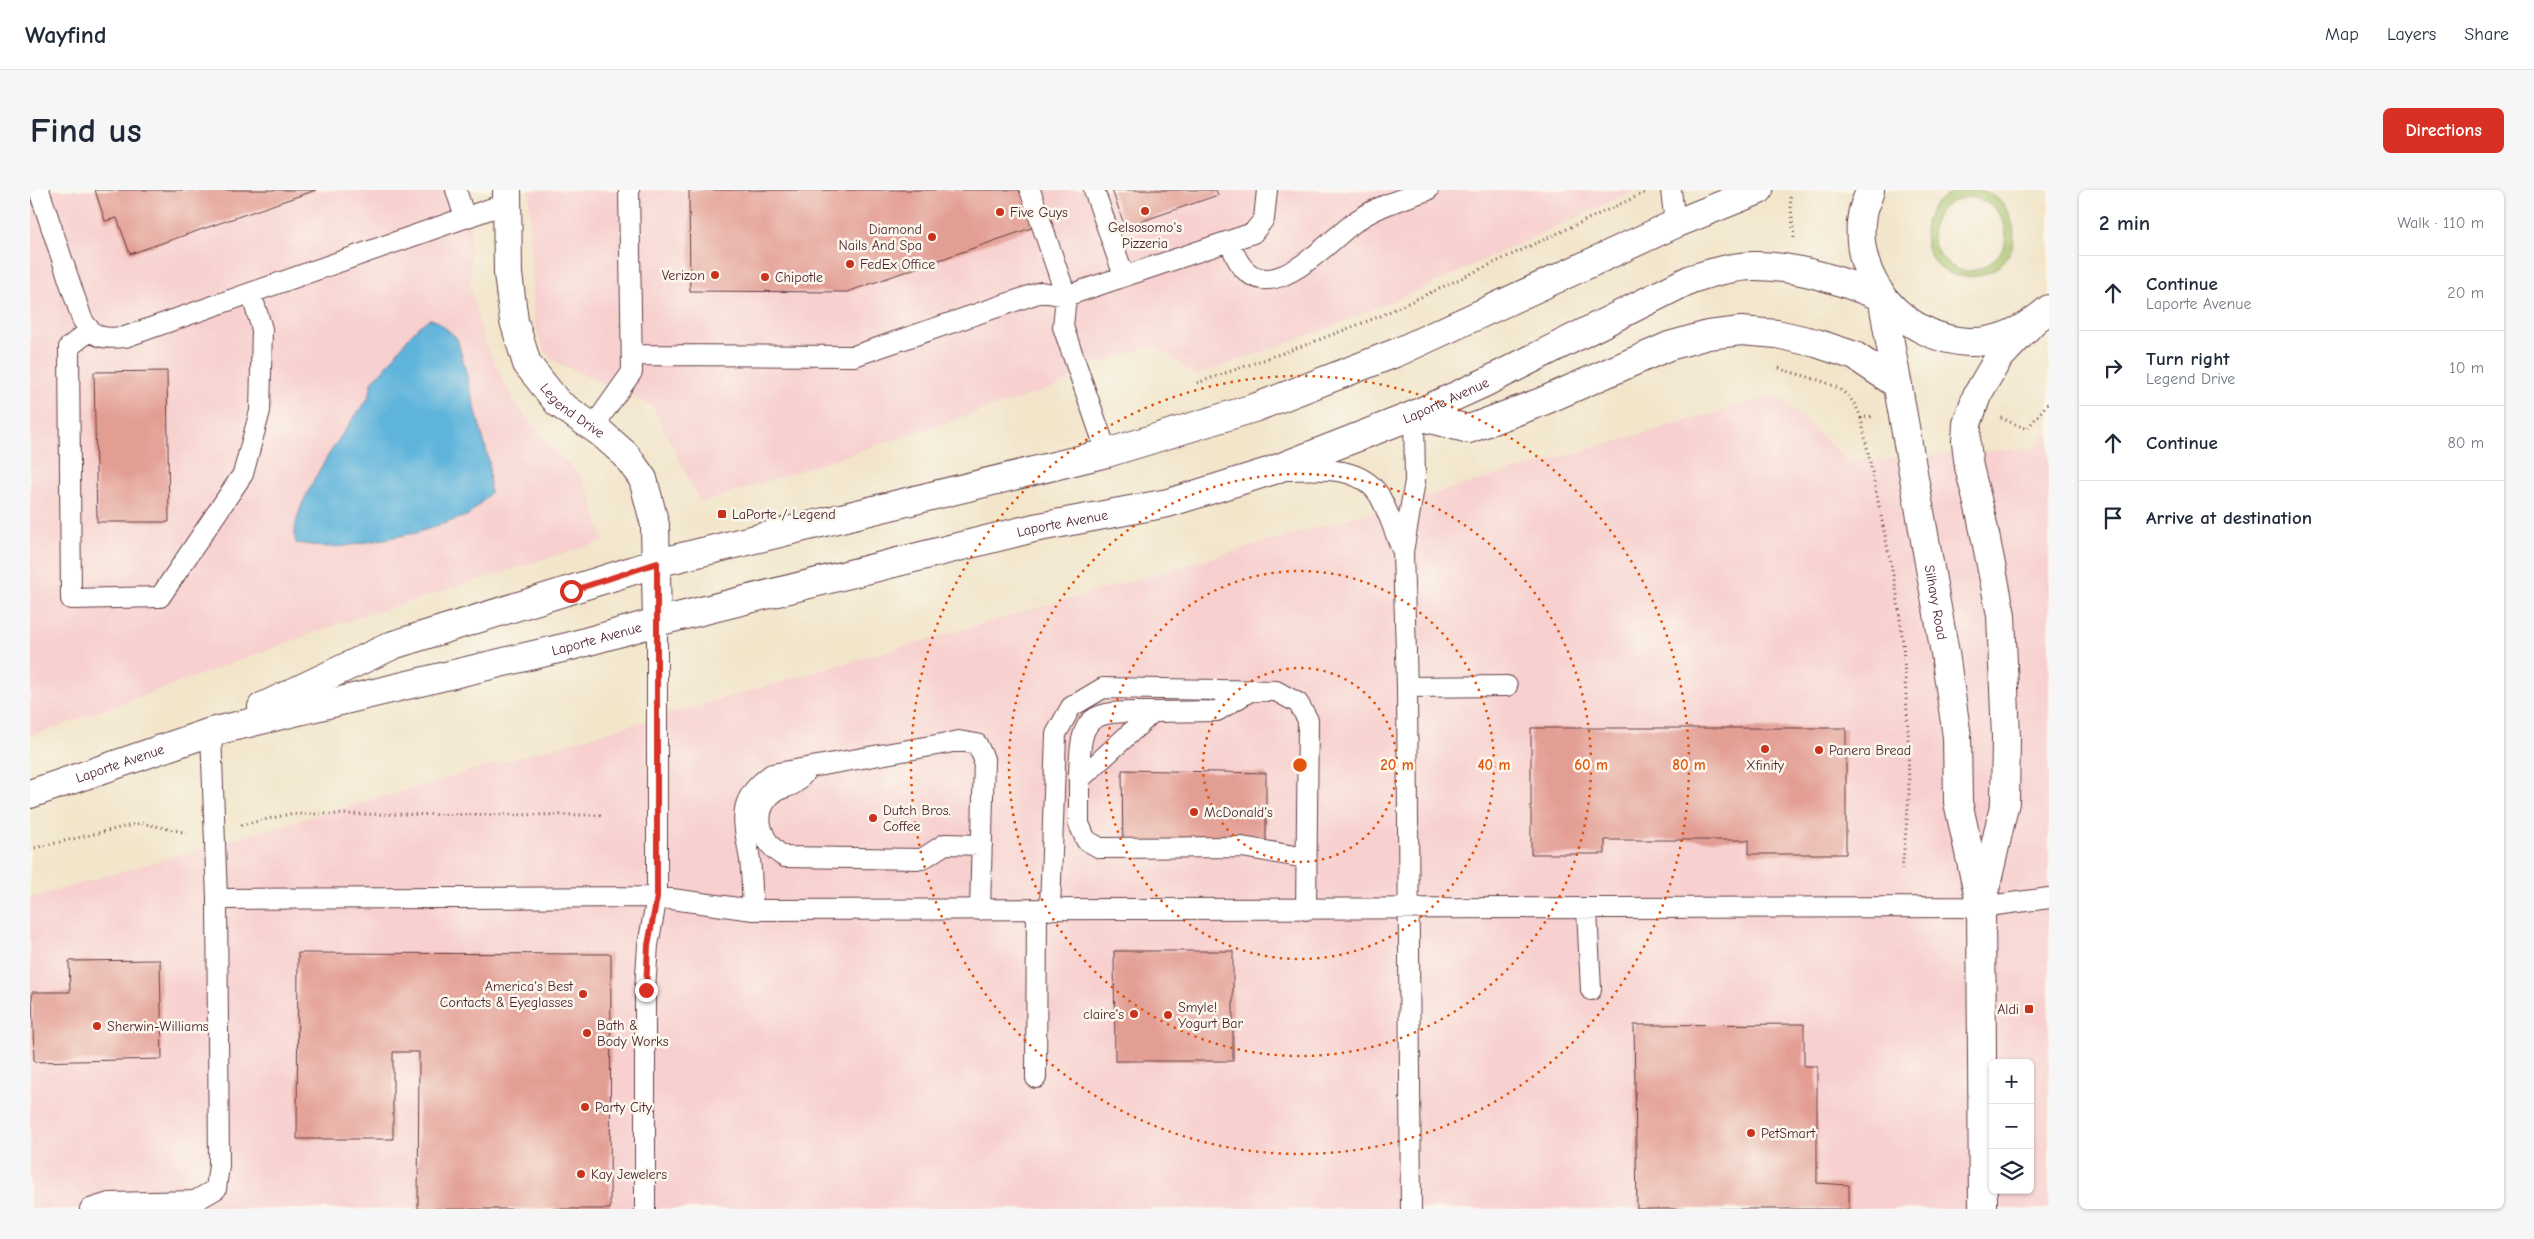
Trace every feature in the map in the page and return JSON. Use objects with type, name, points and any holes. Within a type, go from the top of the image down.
[{"type":"main road","name":"Laporte Avenue","points":[[210,732],[393,645],[657,563],[1107,453],[1257,408],[1398,352],[1675,224],[1759,190]]},
{"type":"main road","points":[[1870,190],[1862,216],[1862,253],[1868,272],[1882,297],[1909,323],[1938,337],[1970,342],[2002,337],[2045,313]]},
{"type":"main road","name":"Legend Drive","points":[[507,196],[508,274],[514,321],[527,364],[558,403],[593,427],[626,455],[643,479],[655,524],[657,622]]},
{"type":"main road","name":"Laporte Avenue","points":[[30,794],[210,732],[571,646],[657,622],[1034,528],[1168,503],[1272,471],[1414,415],[1484,383],[1690,278],[1722,270],[1755,266],[1790,270],[1850,284],[1882,297]]},
{"type":"main road","name":"Silhavy Road","points":[[1882,297],[1952,699],[1957,736],[1958,802],[1981,908],[1983,1209]]},
{"type":"main road","name":"Silhavy Road","points":[[1981,908],[2005,802],[2006,738],[2000,615],[1981,515],[1969,467],[1966,442],[1967,424],[1977,394],[1998,359],[2045,313]]},
{"type":"main road","points":[[1414,415],[1469,428],[1541,402],[1670,346],[1708,335],[1741,331],[1776,334],[1816,343],[1855,356],[1898,385]]},
{"type":"lane","points":[[38,190],[82,319],[89,331],[104,339],[125,337],[465,218],[507,196]]},
{"type":"lane","points":[[456,190],[465,218]]},
{"type":"lane","points":[[593,427],[632,372],[629,190]]},
{"type":"lane","points":[[1030,190],[1066,296],[1063,327],[1107,453]]},
{"type":"lane","points":[[1094,190],[1124,276]]},
{"type":"lane","points":[[632,355],[854,356],[1041,292],[1066,296],[1253,233],[1264,219],[1267,190]]},
{"type":"lane","points":[[1230,241],[1236,259],[1250,275],[1269,280],[1292,272],[1312,260],[1352,224],[1370,213],[1428,190]]},
{"type":"lane","points":[[1672,190],[1675,224]]},
{"type":"lane","points":[[89,331],[69,346],[71,599],[160,597],[243,474],[260,411],[262,329],[252,293]]},
{"type":"lane","points":[[1411,1209],[1407,687],[1403,552],[1415,481],[1414,415]]},
{"type":"lane","points":[[1272,471],[1334,470],[1364,479],[1379,495],[1403,552]]},
{"type":"lane","points":[[645,1209],[646,990],[648,945],[657,897],[657,622]]},
{"type":"lane","points":[[1407,687],[1507,686]]},
{"type":"lane","points":[[1036,1078],[1044,910],[1056,734],[1071,707],[1103,688],[1276,691],[1298,702],[1308,720],[1306,910]]},
{"type":"lane","points":[[1252,690],[1217,711],[1118,711],[1095,716],[1084,728],[1080,744],[1079,824],[1086,840],[1100,848],[1242,847],[1306,858]]},
{"type":"lane","points":[[1079,780],[1153,712]]},
{"type":"lane","points":[[90,1209],[109,1202],[195,1201],[216,1188],[219,1165],[217,899],[210,732]]},
{"type":"lane","points":[[752,910],[750,862],[743,818],[751,793],[760,782],[772,774],[959,741],[977,744],[984,759],[980,910]]},
{"type":"lane","points":[[808,768],[793,784],[779,788],[770,796],[762,810],[761,824],[764,839],[772,850],[785,857],[922,859],[945,844],[982,846]]},
{"type":"lane","points":[[217,899],[657,897],[752,910],[1588,910],[1981,908],[2049,898]]},
{"type":"lane","points":[[1588,910],[1591,990]]},
{"type":"path","points":[[1197,383],[1378,317],[1651,190]]},
{"type":"path","points":[[1791,200],[1795,248]]},
{"type":"path","points":[[1777,367],[1839,388],[1853,400],[1861,418],[1895,584],[1903,643],[1908,731],[1909,798],[1902,871]]},
{"type":"path","points":[[1994,415],[2027,429],[2049,402]]},
{"type":"path","points":[[1861,418],[1879,415]]},
{"type":"path","points":[[242,825],[290,814],[603,815]]},
{"type":"path","points":[[30,849],[141,823],[192,834]]},
{"type":"shaded area","points":[[30,190],[470,190],[471,291],[484,340],[512,399],[549,445],[579,474],[591,496],[603,541],[341,623],[30,737]]},
{"type":"shaded area","points":[[529,190],[1635,190],[1439,281],[1319,332],[1196,375],[1154,346],[1095,364],[1058,386],[701,503],[652,406],[553,361],[545,351],[537,332],[533,313]]},
{"type":"shaded area","points":[[1777,395],[1848,461],[2033,448],[2049,432],[2049,1209],[30,1209],[30,898]]},
{"type":"green space","points":[[1984,191],[2003,204],[2011,219],[2014,239],[2008,256],[1996,268],[1980,275],[1963,277],[1946,272],[1933,261],[1926,242],[1925,228],[1927,219],[1934,206],[1944,197],[1954,192]],"holes":[[[1969,197],[1985,202],[1998,213],[2003,220],[2006,236],[2002,249],[1993,260],[1983,267],[1967,271],[1953,267],[1942,258],[1934,244],[1932,230],[1937,215],[1949,204]]]},
{"type":"water","points":[[430,319],[437,321],[457,338],[489,461],[490,493],[469,515],[416,533],[346,546],[327,547],[296,543],[295,531],[298,515],[305,498],[325,461],[366,402],[370,393],[371,382],[386,367],[414,331]]},
{"type":"building","points":[[95,190],[316,190],[130,254],[117,218],[105,221]]},
{"type":"building","points":[[689,190],[1021,190],[1034,227],[847,292],[690,291]]},
{"type":"building","name":"Gelsosomo's Pizzeria","points":[[1112,190],[1216,190],[1218,195],[1125,227]]},
{"type":"building","points":[[167,371],[169,522],[97,522],[94,372]]},
{"type":"building","points":[[1531,728],[1846,728],[1846,854],[1749,854],[1749,840],[1605,840],[1605,854],[1531,854]]},
{"type":"building","name":"McDonald's","points":[[1122,770],[1266,773],[1266,852],[1123,852]]},
{"type":"building","points":[[1114,951],[1233,951],[1233,1061],[1115,1061]]},
{"type":"building","points":[[298,953],[611,954],[610,1209],[418,1209],[419,1052],[393,1052],[393,1139],[297,1139]]},
{"type":"building","name":"Sherwin-Williams","points":[[160,960],[162,1059],[34,1062],[32,992],[70,992],[69,961]]},
{"type":"building","points":[[1804,1024],[1804,1066],[1817,1066],[1817,1183],[1849,1185],[1849,1209],[1637,1209],[1634,1025]]},
{"type":"place","name":"Gelsosomo's Pizzeria","points":[[1145,211]]},
{"type":"place","name":"Five Guys","points":[[1000,212]]},
{"type":"place","name":"Diamond Nails And Spa","points":[[932,237]]},
{"type":"place","name":"FedEx Office","points":[[850,264]]},
{"type":"place","name":"Verizon","points":[[715,275]]},
{"type":"place","name":"Chipotle","points":[[765,277]]},
{"type":"place","name":"LaPorte / Legend","points":[[722,514]]},
{"type":"place","name":"Xfinity","points":[[1765,749]]},
{"type":"place","name":"Panera Bread","points":[[1819,750]]},
{"type":"place","name":"McDonald's","points":[[1194,812]]},
{"type":"place","name":"Dutch Bros. Coffee","points":[[873,818]]},
{"type":"place","name":"America's Best Contacts & Eyeglasses","points":[[583,994]]},
{"type":"place","name":"Aldi","points":[[2029,1009]]},
{"type":"place","name":"claire's","points":[[1134,1014]]},
{"type":"place","name":"Smyle! Yogurt Bar","points":[[1168,1015]]},
{"type":"place","name":"Sherwin-Williams","points":[[97,1026]]},
{"type":"place","name":"Bath & Body Works","points":[[587,1033]]},
{"type":"place","name":"Party City","points":[[585,1107]]},
{"type":"place","name":"PetSmart","points":[[1751,1133]]},
{"type":"place","name":"Kay Jewelers","points":[[581,1174]]},
{"type":"route","points":[[571,591],[657,563],[657,897],[648,945],[646,990]]}]
